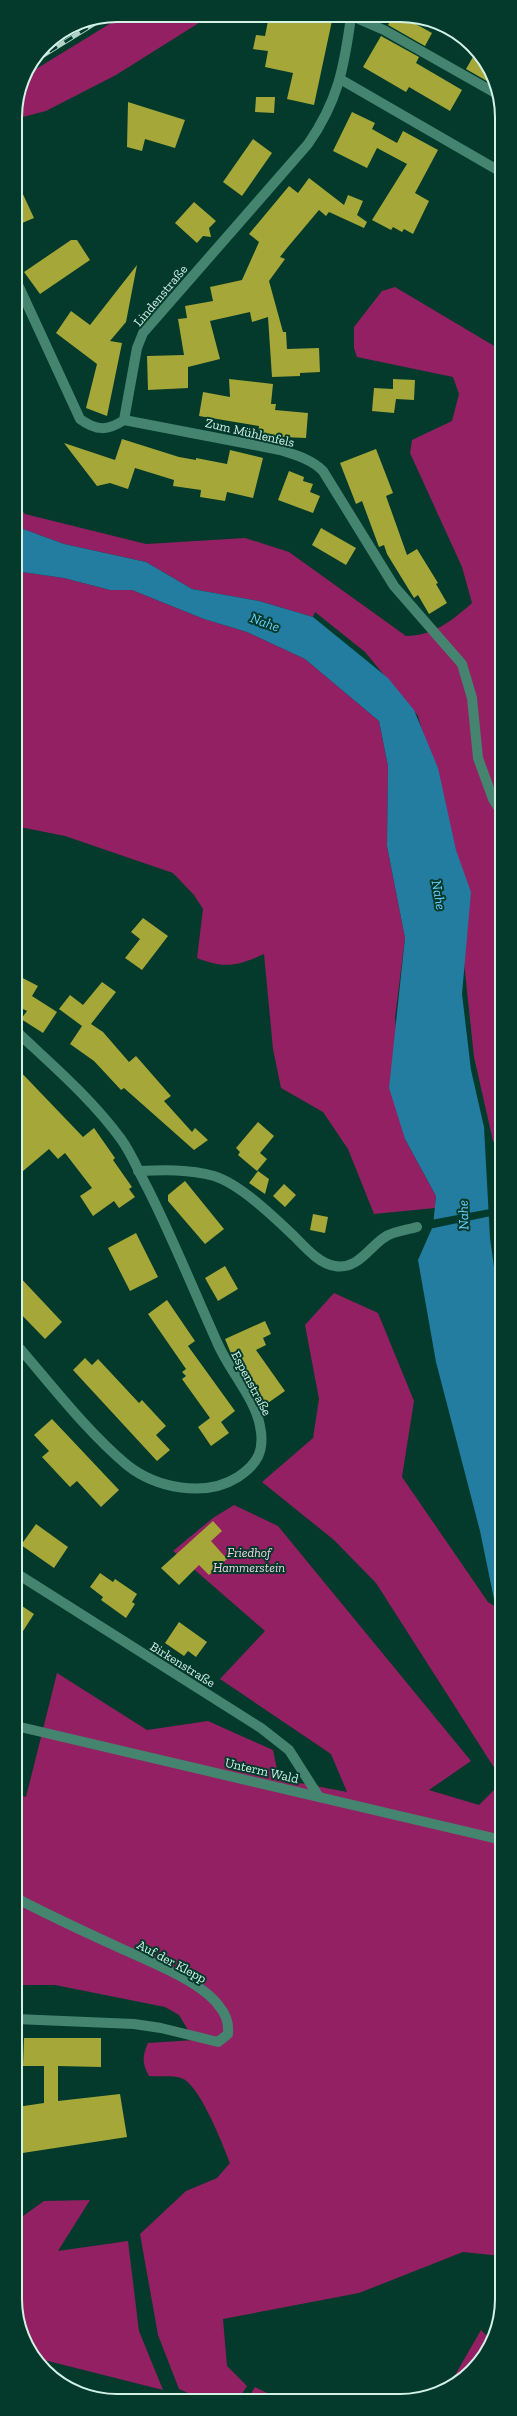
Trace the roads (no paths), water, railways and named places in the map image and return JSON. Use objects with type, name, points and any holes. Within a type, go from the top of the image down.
[{"type":"street","name":"Lindenstraße","points":[[124,420],[137,348],[143,332],[308,144],[329,111],[340,78],[351,22]]},
{"type":"street","points":[[364,22],[384,30],[491,91]]},
{"type":"street","points":[[340,78],[495,168]]},
{"type":"street","points":[[22,293],[80,419],[96,429],[107,428],[124,420]]},
{"type":"street","name":"Zum Mühlenfels","points":[[124,420],[280,450],[316,464],[323,471],[394,586],[412,609],[462,664],[472,698],[478,758],[495,802]]},
{"type":"street","name":"Espenstraße","points":[[22,1036],[100,1113],[122,1140],[164,1221],[217,1344],[257,1417],[262,1439],[259,1457],[248,1471],[232,1481],[216,1487],[192,1489],[165,1484],[147,1478],[127,1465],[103,1442],[22,1351]]},
{"type":"street","points":[[138,1171],[176,1169],[215,1177],[230,1184],[251,1200],[324,1263],[335,1266],[353,1263],[362,1258],[387,1236],[417,1227]]},
{"type":"street","name":"Birkenstraße","points":[[22,1577],[261,1728],[289,1750],[319,1797]]},
{"type":"street","name":"Unterm Wald","points":[[22,1727],[495,1838]]},
{"type":"street","name":"Auf der Klepp","points":[[22,1901],[50,1917],[168,1970],[199,1988],[219,2004],[225,2015],[228,2034],[218,2042],[161,2028],[134,2024],[22,2019]]},
{"type":"water","name":"Nahe","points":[[22,529],[64,544],[146,562],[192,589],[259,601],[313,617],[388,678],[414,710],[438,768],[456,850],[471,892],[462,994],[471,1070],[484,1127],[490,1238],[495,1274],[495,1600],[480,1531],[436,1362],[418,1260],[433,1226],[436,1196],[405,1139],[389,1088],[405,938],[387,846],[388,766],[379,721],[305,659],[247,632],[204,619],[132,590],[110,590],[64,578],[22,572]]},
{"type":"railway","points":[[45,54],[91,26]]},
{"type":"park label","name":"Friedhof Hammerstein","points":[[249,1560]]}]
